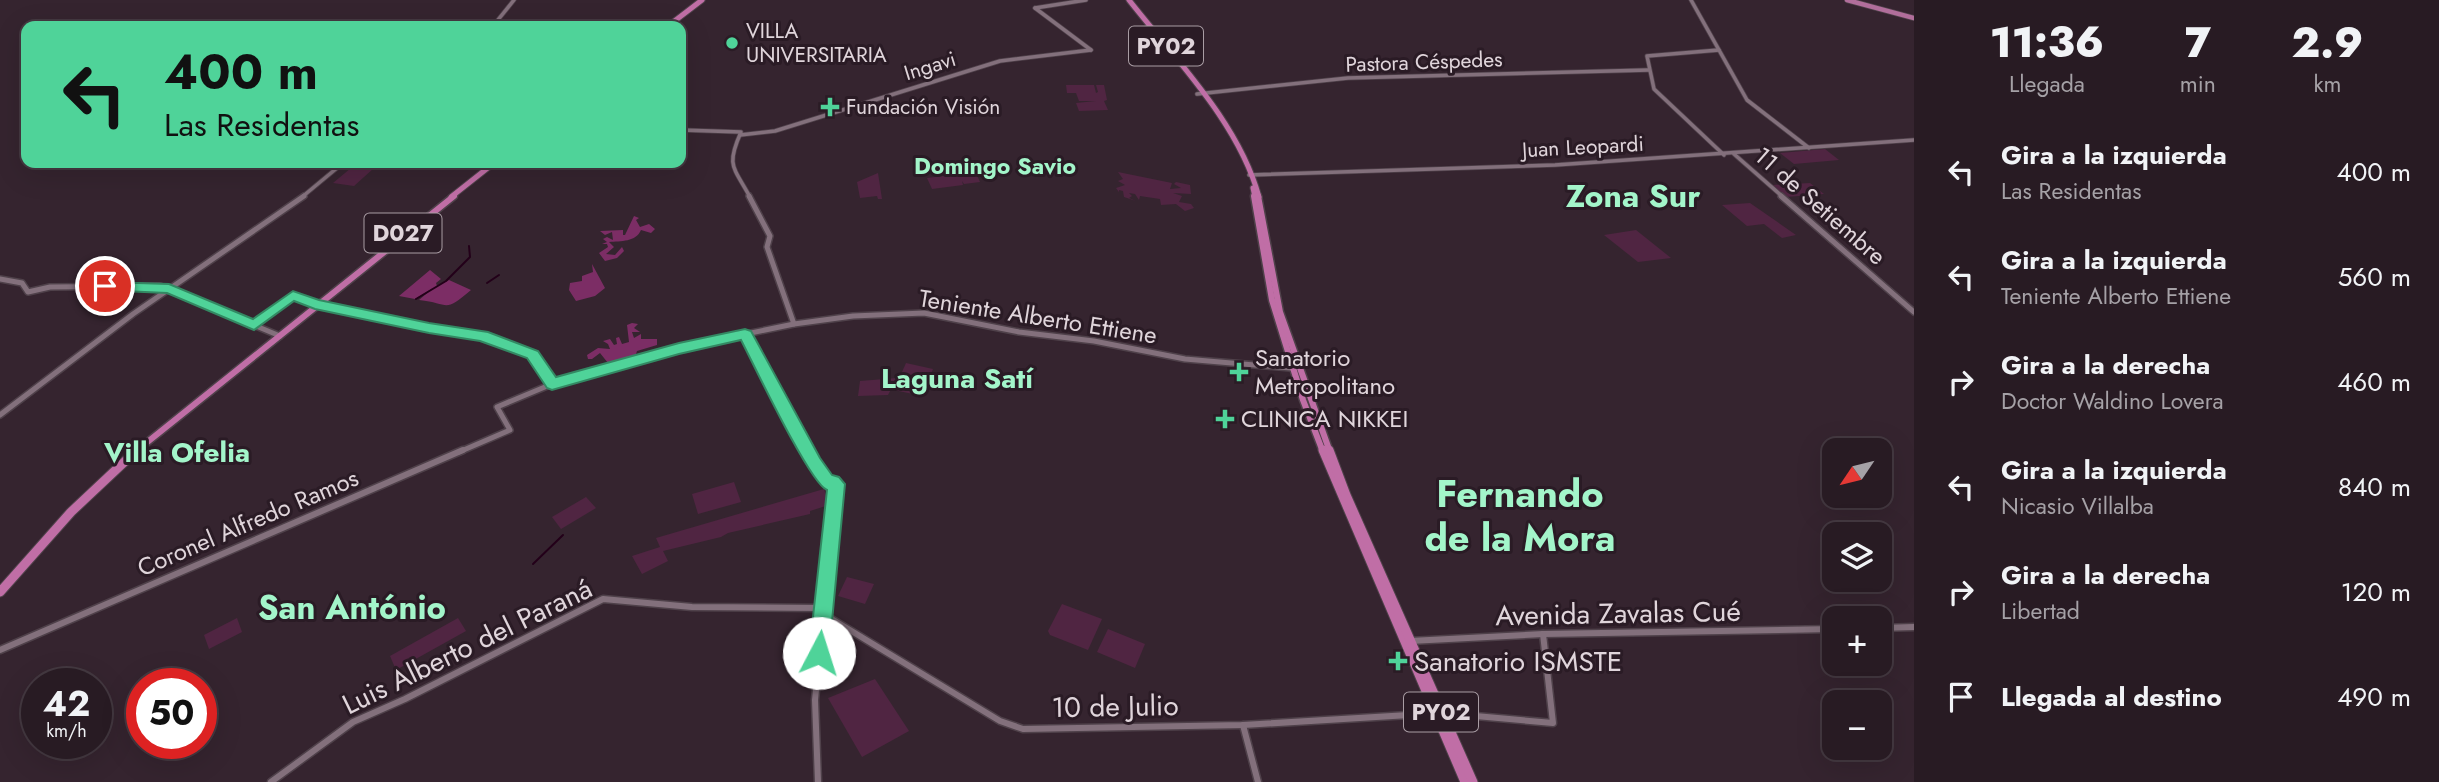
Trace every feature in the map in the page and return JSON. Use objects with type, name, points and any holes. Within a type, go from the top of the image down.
[{"type":"highway","points":[[673,21],[700,0]]},
{"type":"highway","points":[[673,21],[700,0]]},
{"type":"highway","name":"PY02","points":[[1127,0],[1199,94],[1252,175],[1261,205],[1275,293],[1298,370],[1346,495],[1465,782]]},
{"type":"highway","points":[[684,10],[690,7]]},
{"type":"highway","name":"D027","points":[[0,586],[116,464],[486,168]]},
{"type":"highway","name":"PY02","points":[[1252,175],[1272,300],[1291,368],[1346,510],[1407,642]]},
{"type":"highway","name":"D027","points":[[0,592],[84,496]]},
{"type":"highway","name":"PY02","points":[[1438,713],[1473,782]]},
{"type":"main road","points":[[497,21],[514,0]]},
{"type":"main road","name":"Ingavi","points":[[686,130],[740,133],[775,131],[1000,61],[1091,50],[1035,8],[1086,0]]},
{"type":"main road","points":[[1691,0],[1747,100],[1809,148]]},
{"type":"main road","points":[[1847,0],[1914,18]]},
{"type":"main road","points":[[1719,50],[1647,56],[1654,89],[1724,155]]},
{"type":"main road","name":"Pastora Céspedes","points":[[1199,94],[1380,78],[1650,71]]},
{"type":"main road","points":[[740,133],[731,162],[770,236],[768,251],[794,324]]},
{"type":"main road","name":"Juan Leopardi","points":[[1252,175],[1544,165],[1724,155],[1914,140]]},
{"type":"main road","name":"11 de Setiembre","points":[[1734,154],[1914,312]]},
{"type":"main road","points":[[0,415],[169,288],[294,204],[336,168]]},
{"type":"main road","points":[[0,279],[22,283],[28,292],[50,287],[169,288],[278,335]]},
{"type":"main road","points":[[254,325],[293,295],[429,328],[483,336],[532,355],[552,384]]},
{"type":"main road","name":"Teniente Alberto Ettiene","points":[[510,430],[497,407],[552,384],[679,348],[835,317],[924,313],[1019,332],[1094,341],[1185,359],[1291,368]]},
{"type":"main road","points":[[745,334],[827,485],[832,505]]},
{"type":"main road","name":"Coronel Alfredo Ramos","points":[[0,650],[510,430]]},
{"type":"main road","points":[[818,782],[815,700],[832,505],[836,486],[833,489],[827,485]]},
{"type":"main road","name":"Luis Alberto del Paraná","points":[[271,782],[353,722],[405,699],[598,600],[692,607],[820,608],[822,611]]},
{"type":"main road","name":"10 de Julio","points":[[822,611],[1000,721],[1014,727],[1243,725],[1438,713],[1553,723],[1544,634]]},
{"type":"main road","points":[[1892,628],[1914,627]]},
{"type":"main road","name":"Avenida Zavalas Cué","points":[[1407,642],[1544,634],[1822,629]]},
{"type":"main road","points":[[1243,725],[1258,782]]},
{"type":"shaded area","points":[[1066,85],[1094,85],[1096,93],[1096,85],[1104,85],[1107,100],[1104,101],[1108,110],[1079,111],[1076,103],[1096,101],[1079,101],[1076,93],[1067,93]]},
{"type":"shaded area","points":[[1825,149],[1839,160],[1794,164],[1780,153]]},
{"type":"shaded area","points":[[972,164],[980,182],[964,184],[962,181],[963,185],[932,189],[927,178],[959,174],[956,167]]},
{"type":"shaded area","points":[[351,168],[374,168],[354,186],[333,183]]},
{"type":"shaded area","points":[[1118,172],[1172,183],[1170,189],[1181,188],[1174,184],[1176,182],[1190,185],[1191,194],[1173,193],[1182,196],[1179,202],[1191,204],[1194,208],[1185,211],[1176,204],[1161,205],[1160,199],[1140,196],[1139,200],[1135,194],[1129,193],[1132,196],[1129,198],[1136,201],[1124,197],[1123,191],[1119,192],[1116,188],[1125,185],[1118,181],[1123,179]]},
{"type":"shaded area","points":[[878,173],[882,199],[877,196],[860,198],[857,182]]},
{"type":"shaded area","points":[[1810,183],[1824,194],[1786,197],[1772,185]]},
{"type":"shaded area","points":[[1750,203],[1796,235],[1782,238],[1764,224],[1747,226],[1722,205]]},
{"type":"shaded area","points":[[634,216],[639,218],[636,220],[640,227],[649,224],[655,229],[651,233],[641,230],[636,237],[628,240],[609,242],[614,247],[606,254],[615,255],[622,247],[624,251],[617,258],[605,261],[599,253],[608,247],[607,244],[602,244],[607,242],[603,239],[607,237],[613,240],[612,232],[605,235],[600,231],[623,230],[625,235]]},
{"type":"shaded area","points":[[1636,230],[1671,258],[1638,262],[1604,235]]},
{"type":"shaded area","points":[[592,264],[605,288],[595,296],[576,301],[569,290],[570,283],[582,281],[582,276],[593,272]]},
{"type":"shaded area","points":[[430,270],[441,279],[436,283],[437,286],[449,280],[471,290],[450,305],[419,300],[433,288],[415,299],[399,296]]},
{"type":"shaded area","points":[[638,324],[634,328],[640,332],[632,332],[634,338],[641,334],[641,339],[657,339],[657,345],[637,351],[634,360],[608,363],[600,353],[588,359],[587,355],[598,348],[610,349],[603,341],[610,339],[614,345],[619,337],[622,344],[629,342],[627,325]]},
{"type":"shaded area","points":[[906,363],[933,369],[922,396],[894,390]]},
{"type":"shaded area","points":[[897,378],[888,395],[858,396],[860,381]]},
{"type":"shaded area","points":[[734,482],[741,502],[698,514],[692,494]]},
{"type":"shaded area","points":[[824,489],[829,505],[810,511],[810,514],[663,551],[668,561],[642,574],[632,556],[660,547],[656,538]]},
{"type":"shaded area","points":[[586,497],[596,508],[561,529],[552,517]]},
{"type":"shaded area","points":[[847,577],[874,584],[865,604],[838,596]]},
{"type":"shaded area","points":[[1062,604],[1102,619],[1088,650],[1050,635],[1048,631]]},
{"type":"shaded area","points":[[237,618],[242,632],[209,649],[204,635]]},
{"type":"shaded area","points":[[458,618],[466,631],[396,670],[390,656]]},
{"type":"shaded area","points":[[1108,629],[1145,644],[1135,668],[1097,652]]},
{"type":"shaded area","points":[[875,679],[909,731],[862,757],[828,698]]},
{"type":"waterway","points":[[416,299],[446,281],[470,257],[469,246]]},
{"type":"waterway","points":[[487,283],[499,275]]},
{"type":"waterway","points":[[533,564],[563,535]]},
{"type":"place","name":"VILLA UNIVERSITARIA","points":[[732,43]]},
{"type":"place","name":"Fundación Visión","points":[[830,107]]},
{"type":"place","name":"Sanatorio Metropolitano","points":[[1239,372]]},
{"type":"place","name":"CLINICA NIKKEI","points":[[1225,419]]},
{"type":"place","name":"Sanatorio ISMSTE","points":[[1398,661]]},
{"type":"district","name":"Domingo Savio","points":[[995,166]]},
{"type":"district","name":"Zona Sur","points":[[1633,196]]},
{"type":"district","name":"Laguna Satí","points":[[957,378]]},
{"type":"district","name":"Villa Ofelia","points":[[177,452]]},
{"type":"district","name":"Fernando de la Mora","points":[[1520,516]]},
{"type":"district","name":"San António","points":[[352,607]]},
{"type":"route","points":[[105,286],[169,288],[254,325],[293,295],[315,304],[429,328],[483,336],[532,355],[552,384],[679,348],[745,334],[813,462],[828,483],[833,481],[836,484],[819,653]]}]
